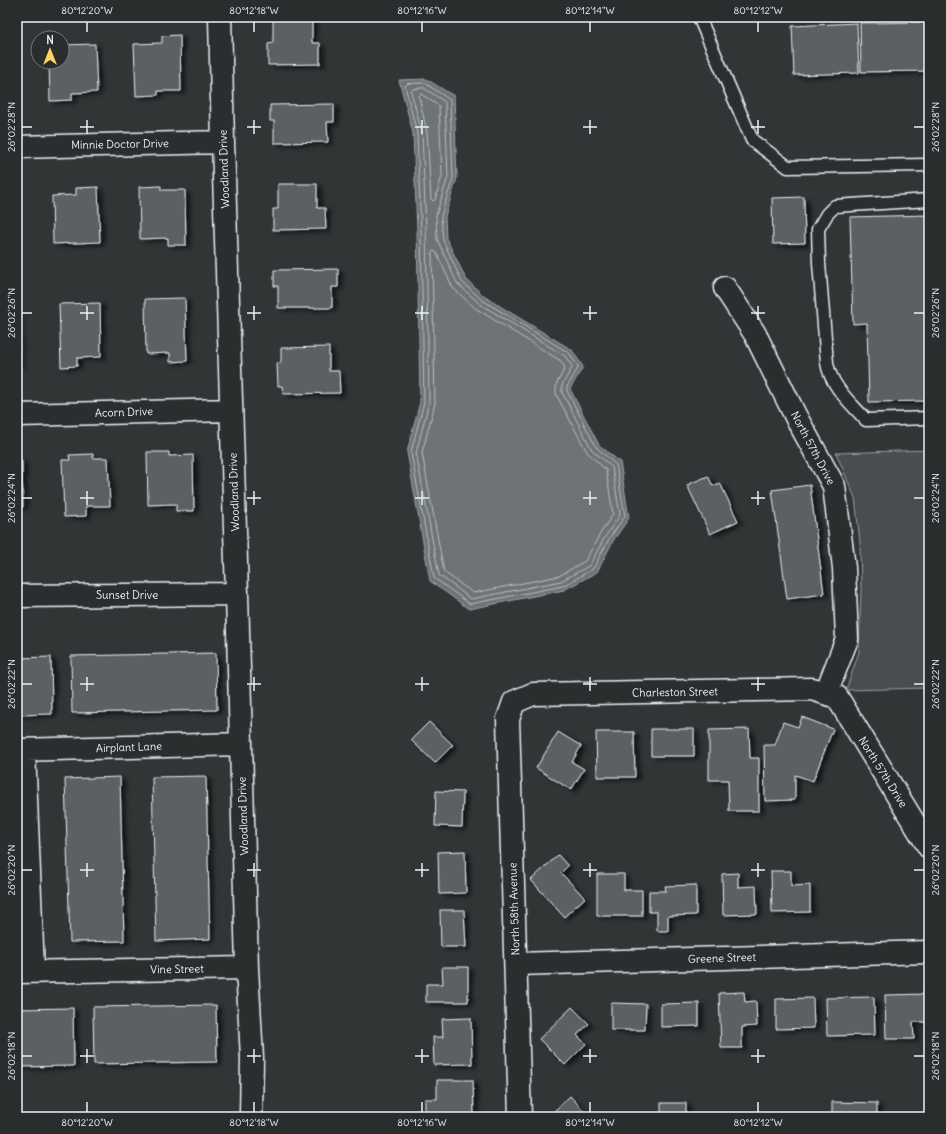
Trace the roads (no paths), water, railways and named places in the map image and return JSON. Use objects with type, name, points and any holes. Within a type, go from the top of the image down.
[{"type":"street","name":"Woodland Drive","points":[[220,17],[247,968]]},
{"type":"street","name":"Minnie Doctor Drive","points":[[17,146],[223,142]]},
{"type":"street","name":"North 57th Drive","points":[[725,288],[755,334],[796,417],[834,486],[844,568],[847,639],[832,695],[929,847]]},
{"type":"street","name":"Acorn Drive","points":[[17,415],[231,410]]},
{"type":"street","name":"Sunset Drive","points":[[17,596],[237,594]]},
{"type":"street","name":"Charleston Street","points":[[514,702],[533,694],[812,689],[832,695]]},
{"type":"street","name":"North 58th Avenue","points":[[514,702],[508,719],[520,1117]]},
{"type":"street","name":"Airplant Lane","points":[[21,750],[241,744]]},
{"type":"street","points":[[21,750],[25,971]]},
{"type":"street","name":"Greene Street","points":[[516,964],[929,952]]},
{"type":"street","points":[[247,968],[252,1058],[251,1117]]},
{"type":"street","name":"Vine Street","points":[[25,971],[247,968]]},
{"type":"lane","points":[[699,17],[752,140],[788,167],[929,165]]},
{"type":"lane","points":[[929,200],[835,206],[827,214],[818,229],[819,263],[827,363],[828,371],[833,383],[866,420],[929,418]]},
{"type":"water","points":[[426,79],[454,96],[457,178],[445,216],[446,238],[466,279],[485,297],[572,350],[583,367],[570,389],[599,445],[620,462],[629,518],[613,541],[597,572],[564,590],[469,609],[430,581],[407,452],[420,402],[417,230],[413,133],[399,80]]}]
